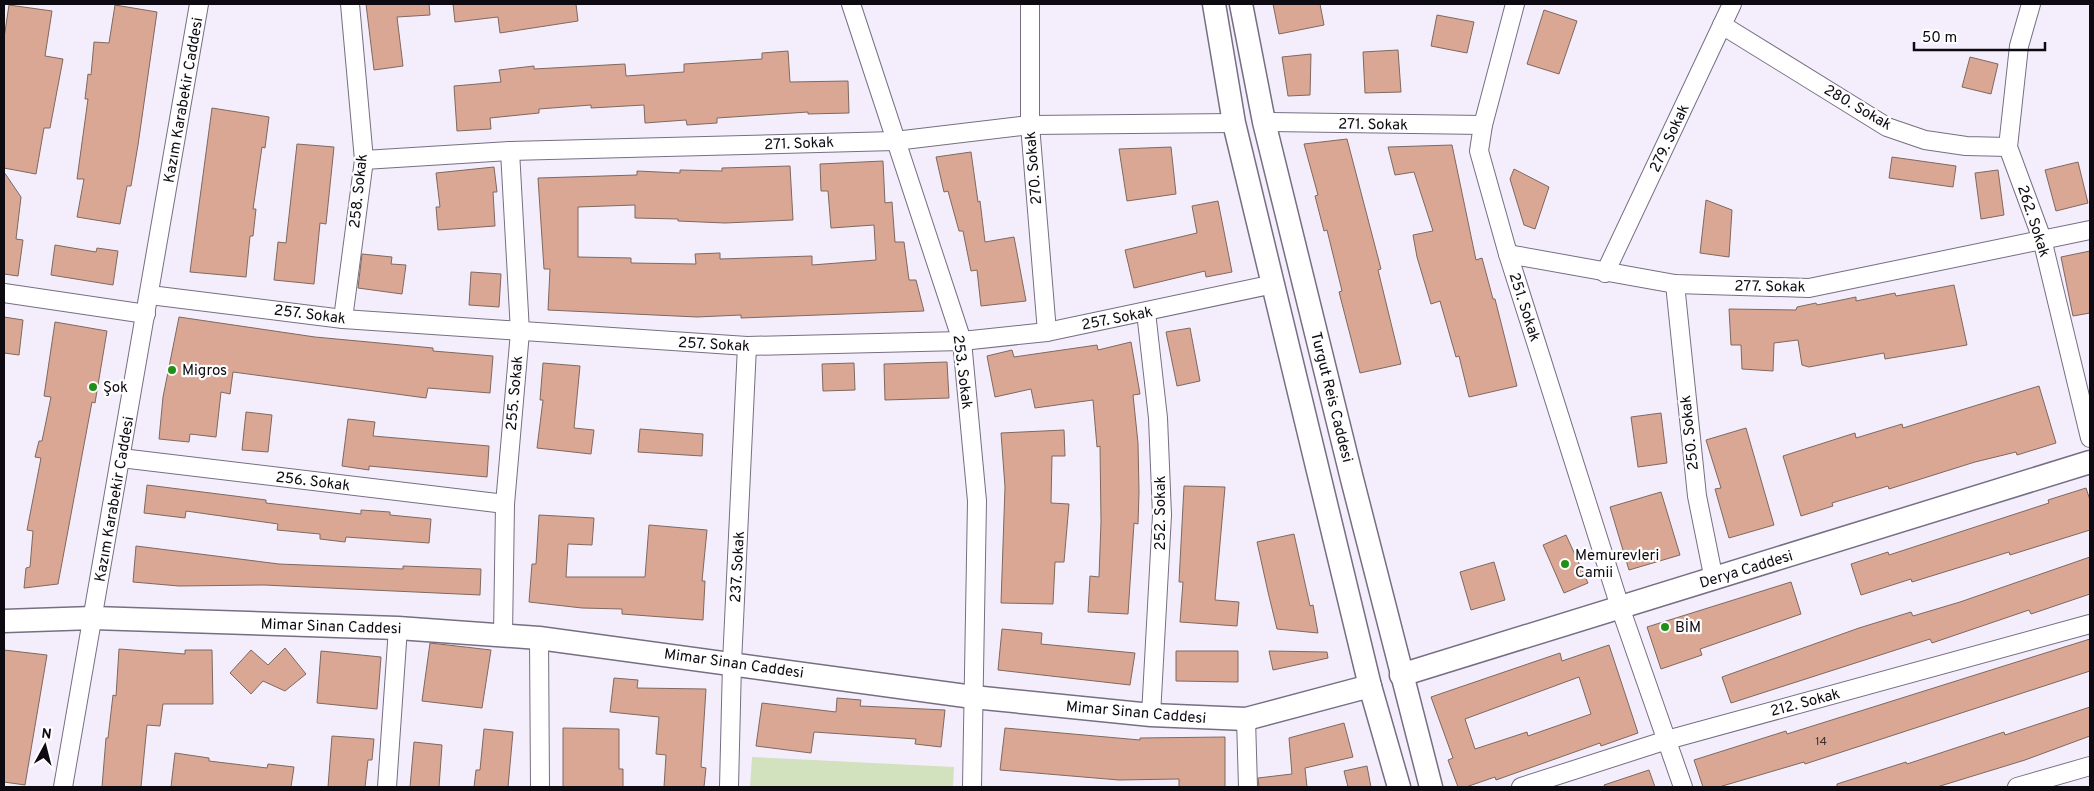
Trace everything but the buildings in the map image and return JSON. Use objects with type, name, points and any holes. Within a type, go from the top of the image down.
[{"type":"main road","name":"Turgut Reis Caddesi","points":[[1214,4],[1234,123],[1370,686],[1399,787]]},
{"type":"main road","name":"Turgut Reis Caddesi","points":[[1241,4],[1264,122],[1431,787]]},
{"type":"main road","name":"Derya Caddesi","points":[[1402,675],[1620,607],[1714,580],[2090,462]]},
{"type":"main road","name":"Mimar Sinan Caddesi","points":[[4,621],[93,618],[398,628],[503,635],[732,663],[973,697],[1151,715],[1246,719],[1370,686]]},
{"type":"street","name":"Kazım Karabekir Caddesi","points":[[63,787],[150,295],[199,4]]},
{"type":"street","name":"258. Sokak","points":[[342,319],[364,160],[350,4]]},
{"type":"street","name":"253. Sokak","points":[[851,4],[962,341],[977,501],[972,787]]},
{"type":"street","name":"270. Sokak","points":[[1030,4],[1030,125],[1046,332]]},
{"type":"street","name":"251. Sokak","points":[[1515,4],[1483,125],[1479,150],[1508,254],[1620,607],[1683,787]]},
{"type":"street","name":"279. Sokak","points":[[1606,273],[1732,4]]},
{"type":"street","name":"262. Sokak","points":[[2031,4],[2019,46],[2008,146],[2042,239],[2090,438]]},
{"type":"street","name":"280. Sokak","points":[[1722,25],[1887,127],[1925,140],[1966,146],[2008,146]]},
{"type":"street","name":"271. Sokak","points":[[1264,122],[1483,125]]},
{"type":"street","name":"271. Sokak","points":[[364,160],[510,151],[895,141],[1030,125],[1234,123]]},
{"type":"street","name":"255. Sokak","points":[[503,635],[505,504],[520,332],[510,151]]},
{"type":"street","name":"277. Sokak","points":[[1508,254],[1675,284],[1810,288],[2090,230]]},
{"type":"street","name":"257. Sokak","points":[[150,295],[342,319],[747,346],[962,341],[1046,332],[1274,284]]},
{"type":"street","name":"250. Sokak","points":[[1675,284],[1697,496],[1714,580]]},
{"type":"street","points":[[4,293],[146,314]]},
{"type":"street","name":"252. Sokak","points":[[1146,312],[1158,418],[1162,515],[1151,715]]},
{"type":"street","name":"237. Sokak","points":[[729,787],[732,663],[747,346]]},
{"type":"street","name":"256. Sokak","points":[[121,458],[505,504]]},
{"type":"street","name":"212. Sokak","points":[[1521,787],[1667,740],[2090,624]]},
{"type":"street","points":[[387,787],[398,628]]},
{"type":"street","points":[[539,638],[540,787]]},
{"type":"street","points":[[1246,719],[1248,787]]},
{"type":"street","points":[[2017,787],[2090,766]]},
{"type":"green space","points":[[752,757],[954,767],[953,787],[750,787]]},
{"type":"place","name":"Migros","points":[[172,370]]},
{"type":"place","name":"Şok","points":[[93,387]]},
{"type":"place","name":"Memurevleri Camii","points":[[1565,564]]},
{"type":"place","name":"BİM","points":[[1665,627]]}]
